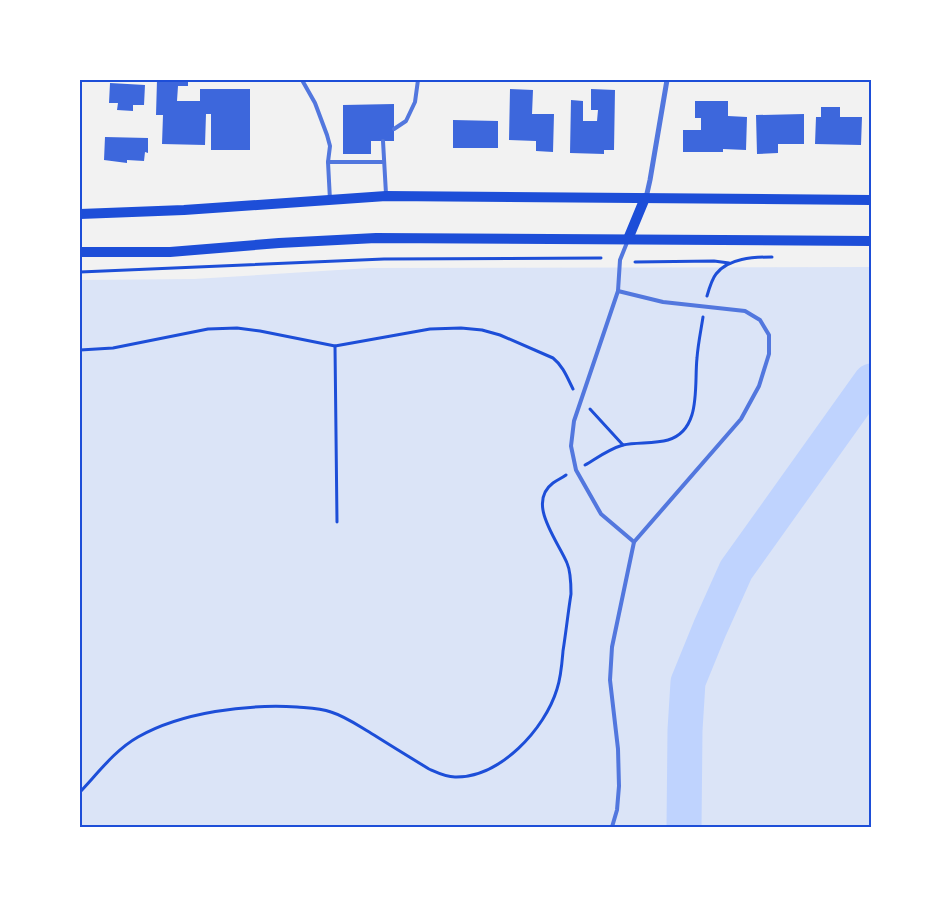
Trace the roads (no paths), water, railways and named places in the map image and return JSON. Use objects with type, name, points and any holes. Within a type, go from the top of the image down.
[{"type":"main road","points":[[80,214],[184,210],[386,196],[871,200]]},
{"type":"main road","points":[[628,239],[645,198]]},
{"type":"main road","points":[[80,252],[170,252],[280,243],[376,238],[871,241]]},
{"type":"street","points":[[645,198],[650,180],[667,80]]},
{"type":"lane","points":[[302,80],[315,103],[330,146],[328,162],[330,200]]},
{"type":"lane","points":[[394,129],[406,121],[415,102],[418,80]]},
{"type":"lane","points":[[383,142],[386,196]]},
{"type":"lane","points":[[328,162],[384,162]]},
{"type":"lane","points":[[628,239],[620,260],[618,291],[574,421],[571,446],[576,470],[601,514],[634,542]]},
{"type":"lane","points":[[612,827],[617,810],[619,786],[618,748],[610,680],[612,646],[634,542],[741,419],[759,386],[769,354],[769,336],[760,320],[745,311],[663,302],[618,291]]},
{"type":"waterway","points":[[684,827],[685,730],[688,682],[710,628],[736,570],[871,381]]}]
